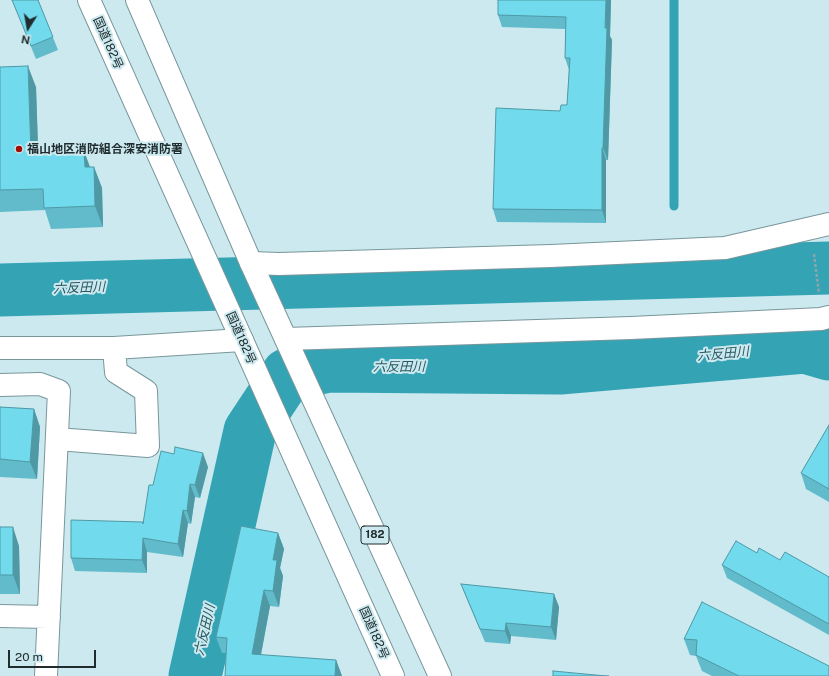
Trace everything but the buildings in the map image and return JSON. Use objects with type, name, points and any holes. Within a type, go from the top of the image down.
[{"type":"main road","name":"国道182号","points":[[89,0],[394,676]]},
{"type":"main road","name":"182","points":[[137,0],[253,268],[440,676]]},
{"type":"main road","points":[[253,268],[279,264],[543,257],[725,248],[829,224]]},
{"type":"main road","points":[[286,339],[631,328],[821,319],[829,317]]},
{"type":"main road","points":[[0,348],[114,348],[242,340]]},
{"type":"main road","points":[[57,440],[148,446],[146,391],[116,372],[114,348]]},
{"type":"main road","points":[[0,385],[40,384],[60,391],[46,676]]},
{"type":"main road","points":[[0,616],[49,617]]},
{"type":"path","points":[[814,251],[819,295]]},
{"type":"waterway","points":[[674,0],[674,206]]},
{"type":"waterway","name":"六反田川","points":[[0,290],[829,268]]},
{"type":"waterway","points":[[672,342],[673,359]]},
{"type":"waterway","name":"六反田川","points":[[195,676],[250,431],[287,375],[328,366],[560,368],[805,347],[829,354]]},
{"type":"place","name":"福山地区消防組合深安消防署","points":[[19,149]]}]
